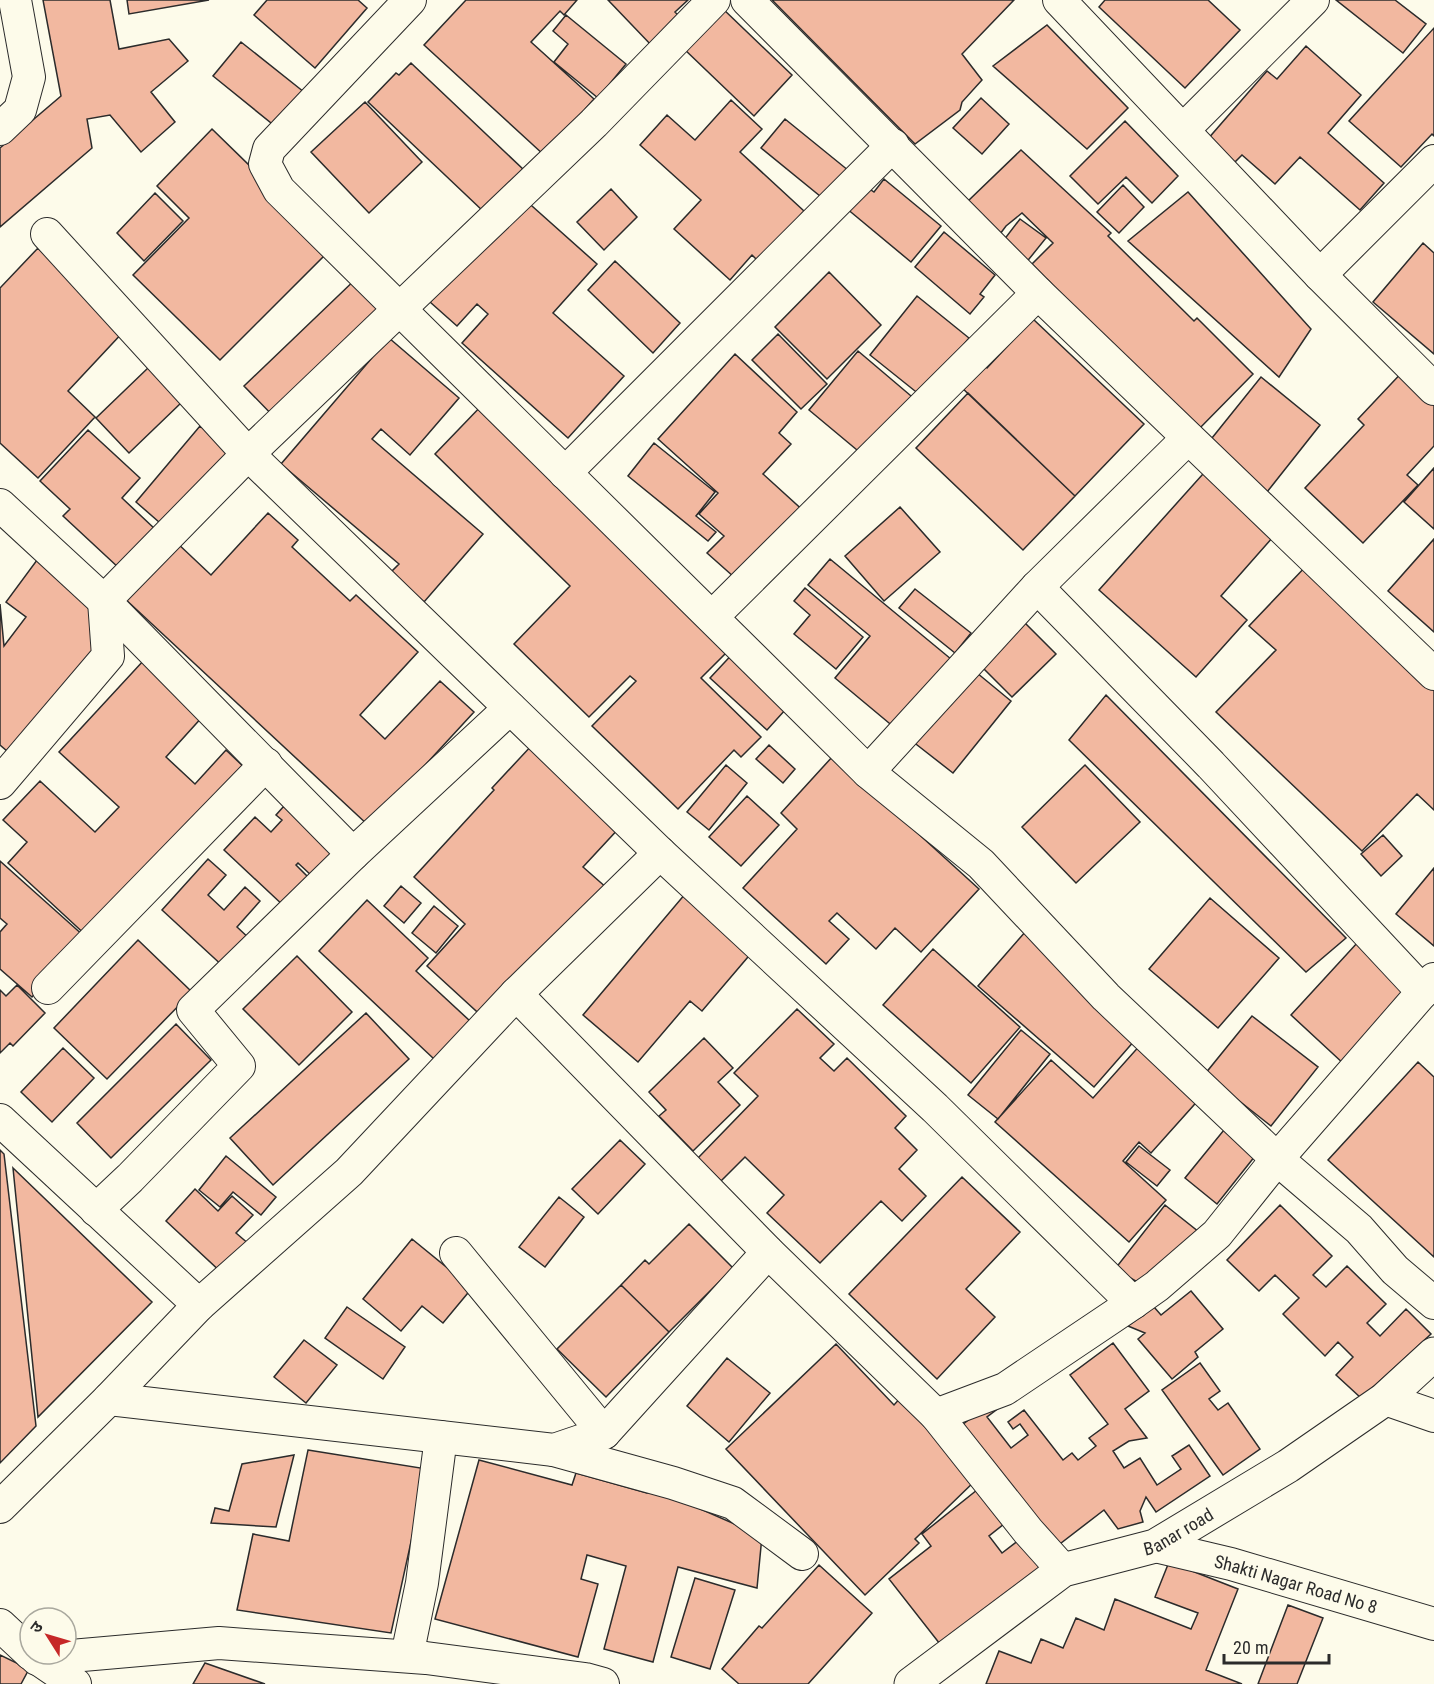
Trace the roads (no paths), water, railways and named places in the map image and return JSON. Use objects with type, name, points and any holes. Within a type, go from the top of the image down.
[{"type":"street","points":[[0,129],[21,110],[29,77],[15,0]]},
{"type":"street","points":[[410,0],[269,149],[265,164],[279,190],[868,772],[981,864],[1106,997],[1276,1160],[1359,1229],[1395,1270],[1434,1303]]},
{"type":"street","points":[[0,783],[108,656],[104,601],[248,454],[594,123],[714,0]]},
{"type":"street","points":[[747,0],[1038,293],[1434,674]]},
{"type":"street","points":[[1059,0],[1320,275],[1434,388]]},
{"type":"street","points":[[1183,130],[1313,0]]},
{"type":"street","points":[[565,472],[893,145]]},
{"type":"street","points":[[1320,275],[1434,160]]},
{"type":"street","points":[[47,234],[248,454],[660,853],[935,1108],[1133,1303]]},
{"type":"street","points":[[712,616],[1038,293]]},
{"type":"street","points":[[868,772],[1037,587],[1188,438]]},
{"type":"street","points":[[0,505],[104,601],[353,854]]},
{"type":"street","points":[[936,1415],[1005,1389],[1157,1286],[1216,1234],[1276,1160],[1429,985],[1037,587]]},
{"type":"street","points":[[96,1210],[239,1066],[193,1010],[353,854],[510,708]]},
{"type":"street","points":[[48,988],[266,765]]},
{"type":"street","points":[[0,1507],[109,1399],[199,1305],[349,1172],[516,994],[660,853]]},
{"type":"street","points":[[516,994],[768,1252],[936,1415],[1028,1531],[1063,1570]]},
{"type":"street","points":[[0,1120],[199,1305]]},
{"type":"street","points":[[554,1450],[604,1433],[768,1252]]},
{"type":"street","points":[[456,1253],[604,1433]]},
{"type":"street","name":"Banar road","points":[[914,1684],[1063,1570],[1155,1546],[1288,1466],[1385,1399],[1434,1354]]},
{"type":"street","points":[[109,1399],[554,1450],[673,1483],[733,1503],[802,1554]]},
{"type":"street","points":[[1385,1399],[1434,1416]]},
{"type":"street","points":[[407,1656],[422,1583],[441,1437]]},
{"type":"street","name":"Shakti Nagar Road No 8","points":[[1155,1546],[1231,1564],[1434,1624]]},
{"type":"street","points":[[0,1625],[18,1641]]},
{"type":"street","points":[[78,1652],[219,1643],[407,1656],[585,1679],[603,1684]]},
{"type":"street","points":[[47,1666],[69,1683]]}]
